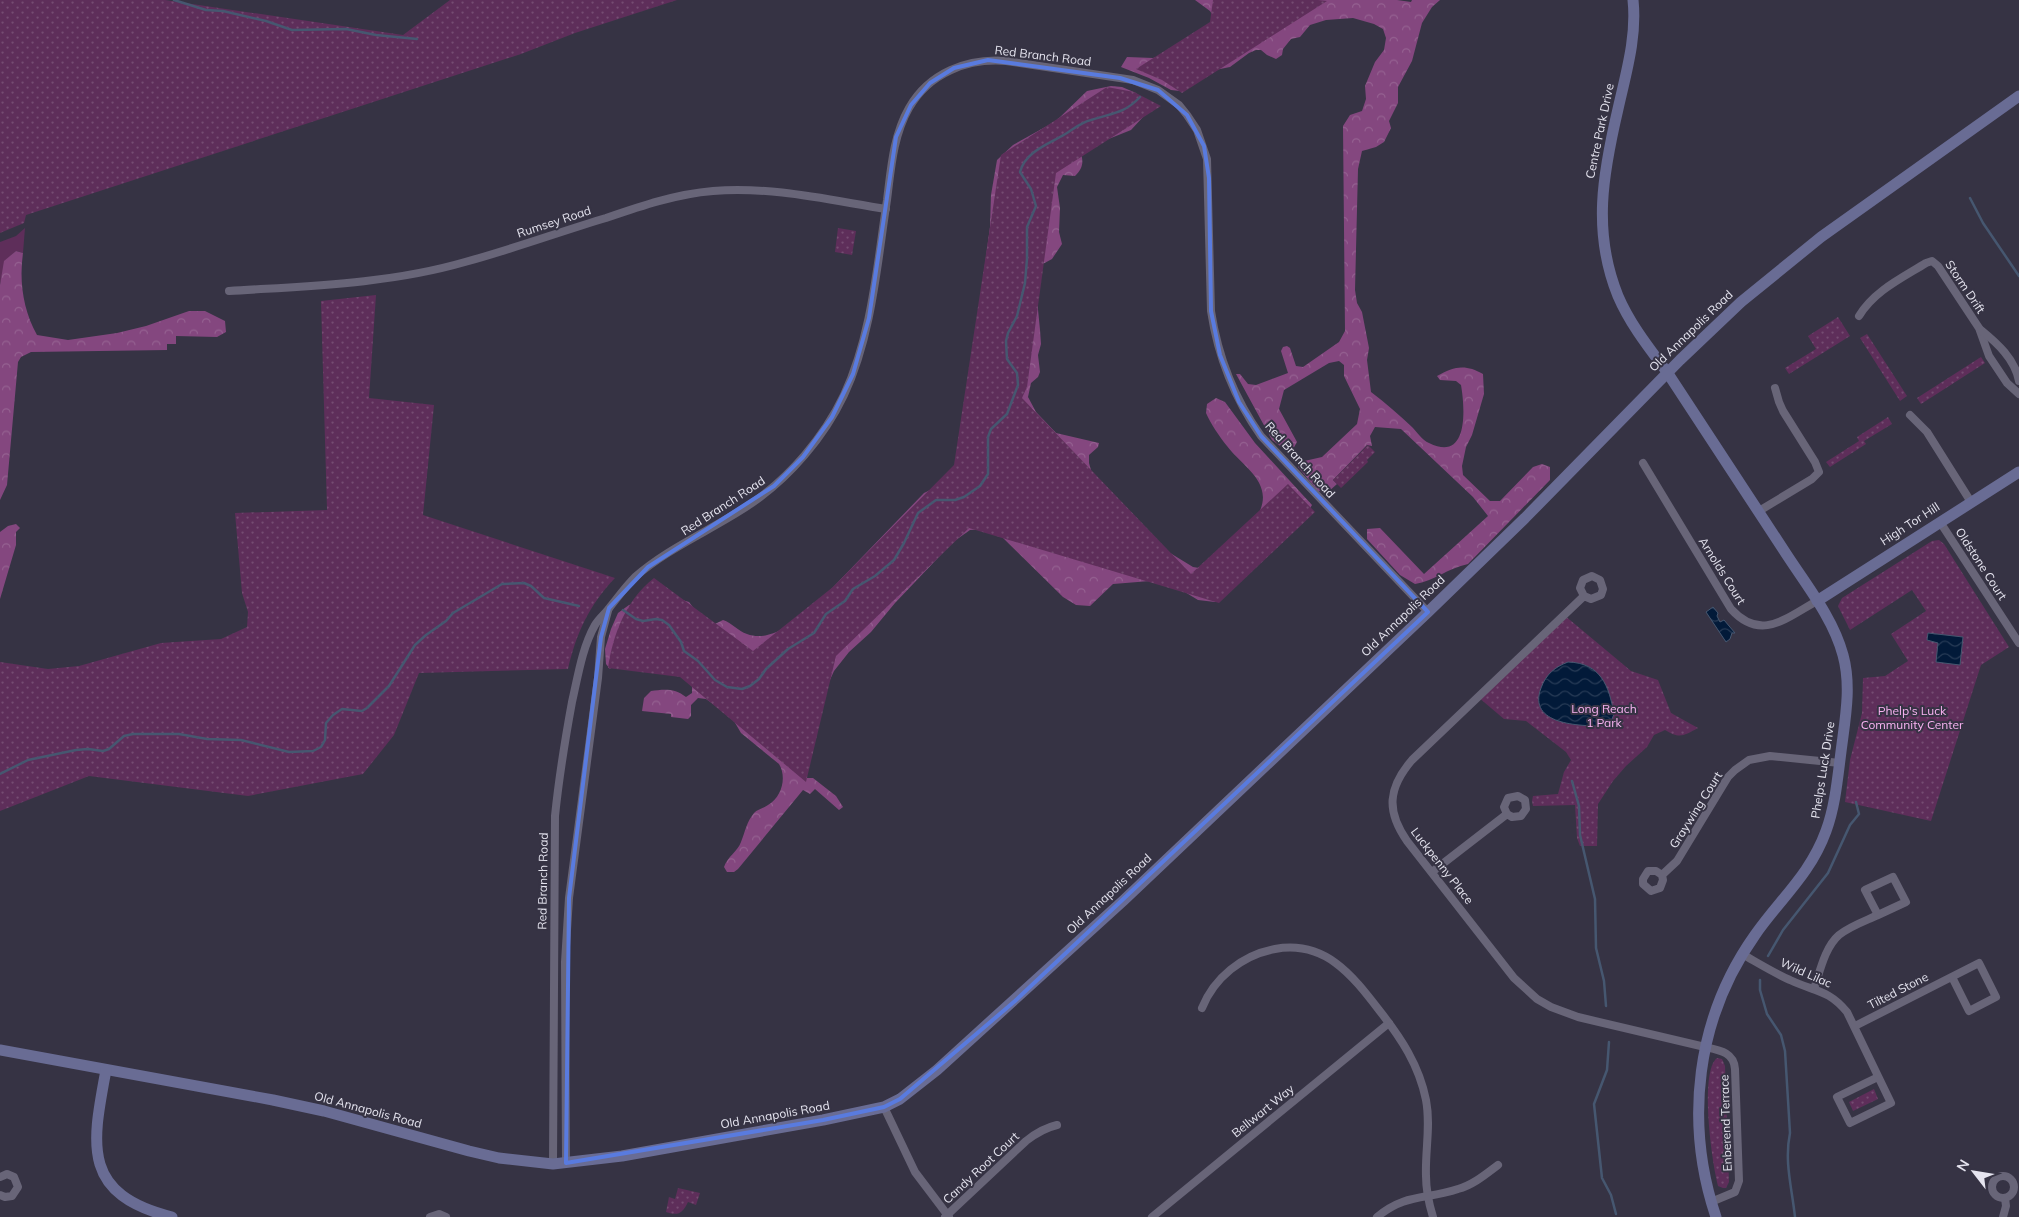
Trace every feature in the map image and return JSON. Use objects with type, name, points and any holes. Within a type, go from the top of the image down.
[{"type":"main road","name":"Centre Park Drive","points":[[1633,0],[1633,39],[1603,182],[1602,230],[1608,262],[1618,296],[1640,336],[1668,372]]},
{"type":"main road","name":"Old Annapolis Road","points":[[0,1050],[273,1100],[324,1111],[499,1158],[552,1164],[622,1156],[823,1120],[884,1107],[916,1088],[988,1026],[1428,612],[1668,372],[1741,302],[1788,263],[1876,197],[2019,96]]},
{"type":"main road","name":"Phelps Luck Drive","points":[[1668,372],[1817,600],[1840,643],[1846,666],[1847,698],[1832,813],[1819,848],[1797,884],[1756,933],[1742,954],[1721,997],[1705,1046],[1698,1100],[1698,1128],[1700,1156],[1716,1217]]},
{"type":"main road","name":"High Tor Hill","points":[[1817,600],[2019,472]]},
{"type":"main road","points":[[106,1070],[96,1123],[99,1162],[104,1174],[125,1198],[168,1217]]},
{"type":"street","name":"Red Branch Road","points":[[552,1164],[554,852],[560,766],[583,654],[596,624],[634,578],[648,567],[752,503],[774,486],[803,456],[822,432],[843,398],[863,343],[886,209],[896,137],[910,105],[930,83],[954,68],[988,60],[1006,61],[1133,80],[1158,90],[1187,115],[1197,130],[1207,159],[1211,311],[1220,355],[1233,389],[1250,421],[1261,436],[1428,612]]},
{"type":"street","name":"Rumsey Road","points":[[229,291],[331,285],[432,270],[472,260],[642,206],[713,191],[786,194],[886,209]]},
{"type":"street","name":"Storm Drift","points":[[1859,316],[1879,293],[1932,261],[1938,266],[1980,328],[2000,346],[2018,375],[2019,381]]},
{"type":"street","name":"Storm Drift","points":[[1980,328],[1989,356],[2007,383],[2019,394]]},
{"type":"street","points":[[1759,511],[1812,479],[1819,472],[1816,462],[1783,411],[1775,388]]},
{"type":"street","points":[[1910,415],[1927,432],[1971,502]]},
{"type":"street","name":"Arnolds Court","points":[[1643,463],[1731,609],[1742,619],[1759,626],[1779,623],[1817,600]]},
{"type":"street","name":"Oldstone Court","points":[[1940,522],[2019,643]]},
{"type":"street","name":"Luckpenny Place","points":[[1584,596],[1402,771],[1394,790],[1392,809],[1400,830],[1432,872],[1514,978],[1537,999],[1551,1007],[1578,1016],[1705,1046]]},
{"type":"street","name":"Red Branch Road","points":[[566,1163],[565,962],[569,898],[598,678],[601,637],[609,608]]},
{"type":"street","name":"Graywing Court","points":[[1662,875],[1677,861],[1728,777],[1741,765],[1759,757],[1770,756],[1840,763]]},
{"type":"street","points":[[1432,872],[1507,814]]},
{"type":"street","points":[[1814,988],[1827,953],[1834,941],[1846,931],[1878,916],[1906,902],[1893,877],[1865,890],[1878,916]]},
{"type":"street","points":[[1202,1008],[1214,985],[1243,960],[1268,950],[1294,948],[1322,954],[1355,978],[1409,1052],[1424,1093],[1428,1121],[1426,1176],[1433,1217]]},
{"type":"street","name":"Wild Lilac","points":[[1742,954],[1790,980],[1826,993],[1840,1004],[1854,1026],[1891,1103],[1850,1123],[1837,1097],[1878,1077]]},
{"type":"street","name":"Tilted Stone","points":[[1854,1026],[1979,963],[1996,997],[1969,1011],[1952,977]]},
{"type":"street","name":"Bellwart Way","points":[[1152,1217],[1389,1023]]},
{"type":"street","name":"Enberend Terrace","points":[[1705,1046],[1722,1051],[1731,1056],[1735,1062],[1739,1181],[1735,1192],[1711,1202]]},
{"type":"street","points":[[884,1107],[915,1172],[947,1216]]},
{"type":"street","name":"Candy Root Court","points":[[947,1216],[1026,1141],[1042,1130],[1057,1126]]},
{"type":"street","points":[[1377,1217],[1394,1204],[1459,1189],[1474,1182],[1498,1165]]},
{"type":"street","points":[[0,1177],[7,1174],[14,1177],[18,1187],[12,1196],[5,1197],[0,1195]]},
{"type":"street","points":[[2003,1217],[2006,1206],[2005,1198]]},
{"type":"street","points":[[430,1217],[439,1214],[446,1217]]},
{"type":"highlighted area","points":[[988,60],[1120,78],[1158,90],[1187,115],[1204,146],[1209,178],[1211,311],[1220,355],[1239,402],[1261,436],[1428,612],[1015,1001],[900,1099],[884,1107],[823,1120],[566,1163],[569,898],[601,637],[609,608],[648,567],[774,486],[803,457],[832,417],[853,374],[869,318],[896,137],[911,105],[930,83],[954,68]]},
{"type":"green space","points":[[0,0],[165,0],[403,35],[450,0],[677,0],[575,33],[521,54],[26,215],[24,223],[0,233]]},
{"type":"green space","points":[[1195,0],[1397,0],[1411,2],[1412,0],[1440,0],[1432,7],[1422,23],[1412,61],[1398,87],[1398,103],[1389,121],[1391,128],[1384,142],[1376,147],[1362,151],[1358,169],[1355,290],[1357,303],[1362,312],[1369,348],[1367,360],[1371,392],[1412,427],[1426,442],[1442,447],[1451,446],[1458,440],[1462,430],[1463,407],[1461,385],[1456,381],[1440,380],[1437,376],[1455,368],[1471,369],[1483,374],[1484,394],[1472,435],[1466,447],[1462,466],[1463,475],[1490,501],[1500,501],[1533,467],[1542,464],[1550,467],[1550,480],[1468,564],[1415,584],[1400,575],[1367,539],[1367,529],[1380,528],[1424,574],[1488,516],[1473,497],[1401,429],[1375,427],[1370,436],[1372,446],[1367,445],[1333,480],[1337,484],[1328,492],[1318,491],[1298,467],[1300,462],[1322,457],[1357,424],[1360,409],[1344,376],[1344,365],[1339,361],[1329,363],[1284,390],[1279,409],[1297,442],[1293,449],[1283,448],[1272,440],[1236,374],[1240,374],[1248,384],[1256,385],[1288,373],[1281,351],[1283,347],[1287,346],[1290,348],[1296,366],[1303,367],[1339,342],[1345,331],[1343,126],[1350,115],[1362,111],[1366,99],[1365,86],[1375,62],[1384,50],[1386,38],[1383,29],[1374,24],[1353,18],[1326,20],[1310,25],[1300,37],[1291,39],[1283,49],[1282,55],[1276,59],[1261,50],[1256,50],[1230,67],[1205,72],[1180,91],[1171,90],[1149,78],[1121,67],[1127,57],[1153,58],[1175,51],[1217,22],[1210,11]]},
{"type":"green space","points":[[1213,0],[1327,1],[1182,93],[1162,80],[1136,69],[1210,22]]},
{"type":"green space","points":[[1111,86],[1122,87],[1136,93],[1144,105],[1143,117],[1131,130],[1106,140],[1081,154],[1082,166],[1079,171],[1075,176],[1063,175],[1057,187],[1060,208],[1059,232],[1062,244],[1052,259],[1039,266],[1036,289],[1041,344],[1038,355],[1040,372],[1038,377],[1031,383],[1028,397],[1036,412],[1056,433],[1099,443],[1098,447],[1089,455],[1092,474],[1157,545],[1193,567],[1199,568],[1258,515],[1262,504],[1263,494],[1260,485],[1249,469],[1224,442],[1206,413],[1207,404],[1216,398],[1225,402],[1255,443],[1312,505],[1306,515],[1215,602],[1198,600],[1175,586],[1150,581],[1113,584],[1090,606],[1076,605],[1063,597],[1000,535],[985,529],[970,530],[953,542],[895,603],[871,632],[849,652],[834,671],[824,693],[802,778],[813,778],[836,796],[843,807],[839,810],[815,789],[810,794],[803,790],[738,869],[734,872],[727,872],[724,867],[725,863],[740,845],[752,816],[773,801],[780,792],[783,775],[779,764],[741,733],[734,721],[706,699],[698,698],[691,705],[691,716],[688,719],[671,717],[671,714],[642,711],[644,698],[651,691],[669,690],[678,692],[686,697],[692,693],[692,682],[679,675],[616,661],[610,669],[606,664],[605,649],[618,613],[629,605],[669,596],[689,602],[698,614],[715,624],[723,620],[744,633],[756,636],[774,633],[791,624],[814,607],[924,493],[935,487],[945,478],[954,467],[959,456],[990,227],[991,195],[997,160],[1013,145],[1056,121],[1087,91]]},
{"type":"green space","points":[[1107,87],[1134,92],[1161,106],[1056,173],[1027,387],[1022,398],[1191,574],[1288,484],[1315,512],[1219,603],[969,528],[836,656],[806,782],[680,677],[608,668],[613,643],[622,618],[644,587],[654,578],[753,651],[833,587],[954,465],[1001,155]]},
{"type":"green space","points":[[25,228],[23,253],[16,251],[5,261],[0,285],[0,242],[16,236]]},
{"type":"green space","points":[[838,228],[856,231],[852,255],[835,252]]},
{"type":"green space","points":[[16,251],[23,253],[23,295],[28,316],[37,335],[68,340],[117,333],[146,326],[189,311],[205,311],[225,321],[226,332],[217,337],[176,336],[176,344],[167,344],[167,350],[31,352],[21,357],[18,362],[7,485],[0,500],[0,285],[4,261]]},
{"type":"green space","points":[[376,295],[369,398],[434,405],[423,515],[615,578],[598,599],[585,620],[575,644],[568,669],[419,673],[394,735],[363,774],[248,796],[89,776],[0,811],[0,662],[48,669],[79,666],[161,643],[221,639],[247,627],[248,612],[242,593],[235,513],[327,510],[321,301]]},
{"type":"green space","points":[[1838,317],[1850,336],[1789,374],[1785,368],[1816,349],[1808,336]]},
{"type":"green space","points":[[1867,334],[1907,396],[1900,401],[1860,338]]},
{"type":"green space","points":[[1981,357],[1985,363],[1921,404],[1917,398]]},
{"type":"green space","points":[[1888,417],[1892,424],[1864,441],[1866,444],[1830,467],[1826,462],[1859,441],[1857,437]]},
{"type":"green space","points":[[1368,445],[1375,452],[1367,460],[1368,462],[1341,488],[1333,480]]},
{"type":"green space","points":[[16,524],[20,528],[16,532],[16,545],[0,599],[0,532],[8,526]]},
{"type":"green space","name":"Phelp's Luck Community Center","points":[[1939,540],[1944,544],[2009,647],[1981,665],[1931,821],[1845,802],[1850,760],[1862,713],[1863,678],[1885,676],[1908,661],[1891,634],[1926,611],[1912,590],[1850,630],[1838,606],[1842,598],[1932,541]]},
{"type":"green space","name":"Long Reach 1 Park","points":[[1564,615],[1631,671],[1658,680],[1671,713],[1698,728],[1682,735],[1674,735],[1665,730],[1654,735],[1647,747],[1613,781],[1598,804],[1597,846],[1580,846],[1577,838],[1575,805],[1533,806],[1533,796],[1558,794],[1564,772],[1571,760],[1566,752],[1526,721],[1504,719],[1478,697]]},
{"type":"green space","points":[[1717,1058],[1722,1059],[1725,1066],[1729,1182],[1726,1188],[1718,1186],[1708,1119],[1709,1081],[1712,1067]]},
{"type":"green space","points":[[1874,1089],[1878,1099],[1853,1111],[1849,1102]]},
{"type":"green space","points":[[678,1188],[700,1193],[696,1205],[688,1202],[684,1209],[677,1214],[666,1212],[669,1197],[675,1199]]},
{"type":"water","points":[[1713,607],[1718,613],[1717,616],[1720,622],[1724,620],[1735,633],[1732,633],[1730,639],[1726,642],[1706,612]]},
{"type":"water","points":[[1928,633],[1963,637],[1960,665],[1936,662],[1938,643],[1927,640]]},
{"type":"water","points":[[1568,662],[1579,663],[1588,667],[1602,678],[1609,694],[1614,714],[1612,719],[1604,726],[1570,724],[1558,721],[1548,716],[1542,710],[1539,700],[1545,679],[1559,666]]},
{"type":"waterway","points":[[174,0],[206,10],[223,11],[266,21],[292,30],[346,29],[376,35],[417,39]]},
{"type":"waterway","points":[[623,610],[636,619],[643,621],[662,620],[669,625],[681,642],[684,651],[698,661],[715,680],[727,687],[742,689],[759,679],[766,669],[788,649],[814,633],[826,614],[845,601],[853,589],[875,576],[894,560],[918,513],[936,500],[955,500],[964,497],[980,486],[988,474],[988,437],[991,429],[1007,414],[1018,385],[1017,373],[1007,359],[1006,341],[1017,316],[1025,283],[1027,227],[1036,206],[1031,189],[1020,172],[1027,158],[1039,148],[1088,121],[1129,107],[1140,97]]},
{"type":"waterway","points":[[1970,198],[1983,223],[2019,276]]},
{"type":"waterway","points":[[0,774],[28,760],[76,750],[103,751],[109,749],[124,736],[133,734],[179,734],[207,739],[241,740],[289,752],[313,751],[321,747],[325,740],[326,723],[333,715],[342,709],[362,711],[367,708],[389,686],[415,645],[446,621],[453,613],[502,584],[524,583],[531,586],[544,598],[579,606]]},
{"type":"waterway","points":[[1572,781],[1579,806],[1580,835],[1595,899],[1596,948],[1604,981],[1606,1006]]},
{"type":"waterway","points":[[1768,956],[1783,930],[1828,873],[1850,825],[1859,814],[1856,802]]},
{"type":"waterway","points":[[1760,980],[1760,990],[1767,1014],[1781,1035],[1785,1051],[1790,1133],[1788,1165],[1795,1217]]},
{"type":"waterway","points":[[1609,1042],[1607,1070],[1594,1104],[1602,1178],[1611,1195],[1616,1214]]}]
